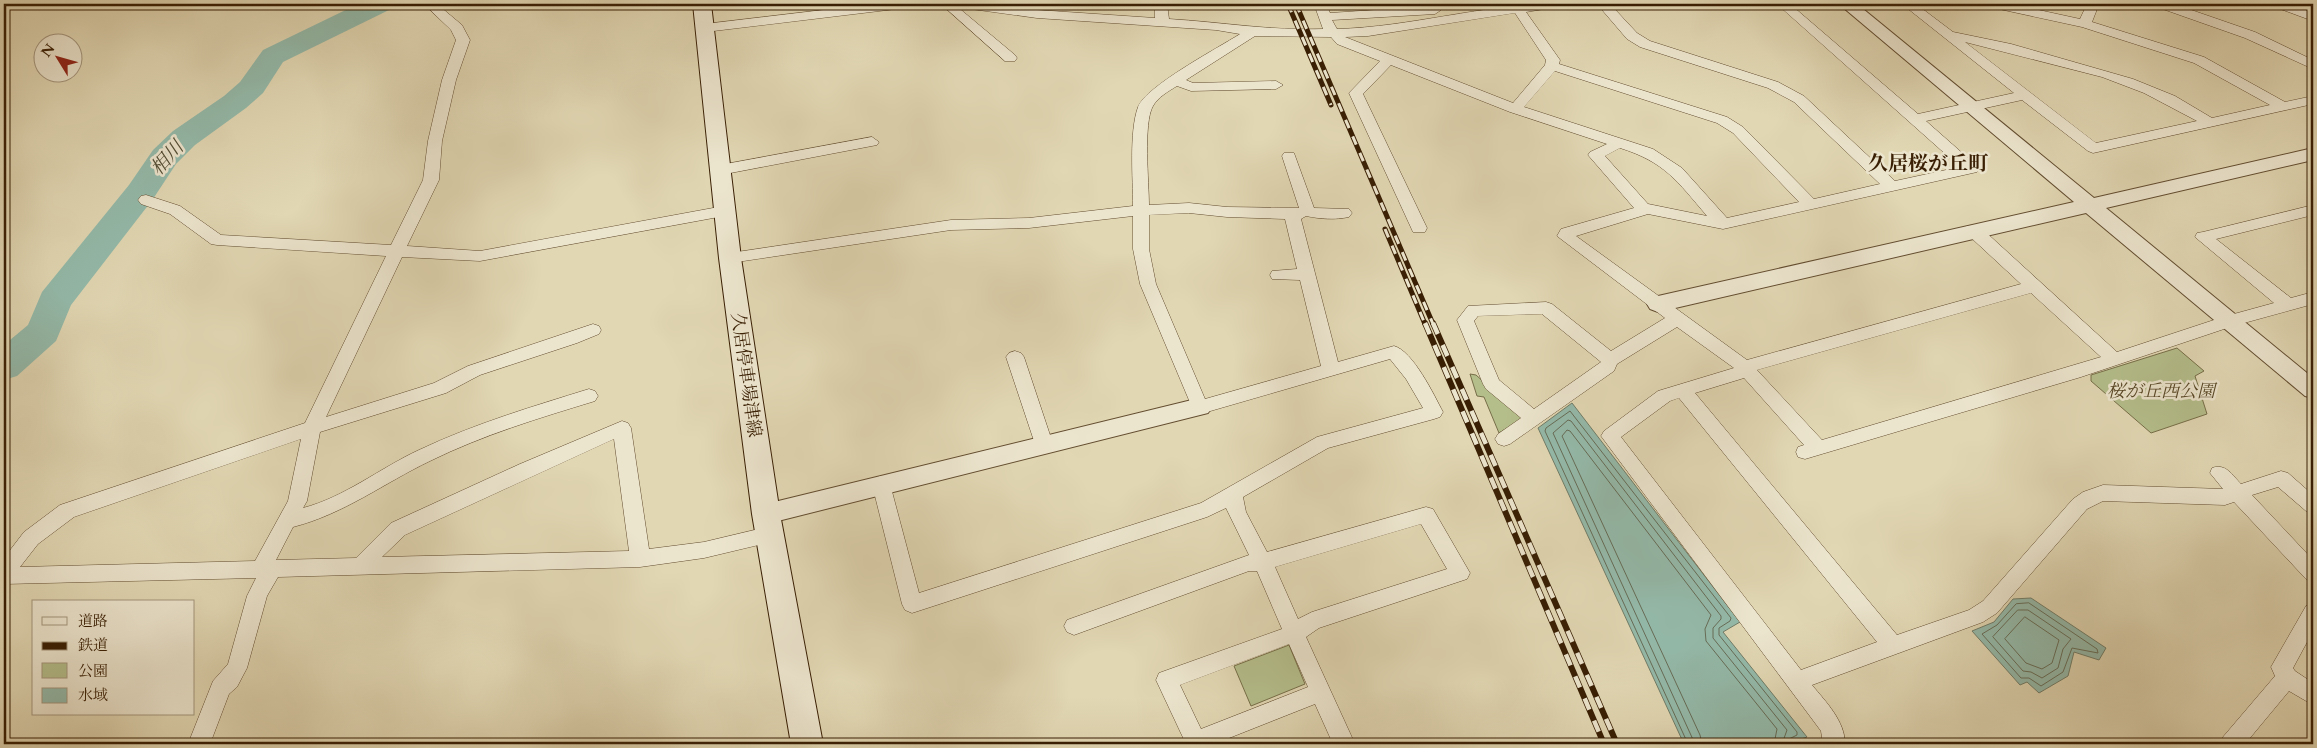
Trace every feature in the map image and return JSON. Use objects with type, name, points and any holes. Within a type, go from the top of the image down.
[{"type":"main road","name":"久居停車場津線","points":[[702,4],[730,258],[769,524],[808,744]]},
{"type":"street","points":[[199,744],[220,688],[228,683],[244,646],[261,585],[297,501],[312,428],[430,180],[435,141],[449,80],[463,40],[457,28],[430,4]]},
{"type":"street","points":[[705,28],[904,4]]},
{"type":"street","points":[[946,4],[1010,58]]},
{"type":"street","points":[[964,4],[1216,26],[1252,32],[1368,32],[1403,27],[1436,12]]},
{"type":"street","points":[[1161,4],[1162,18],[1165,23]]},
{"type":"street","points":[[1320,4],[1328,27],[1342,41],[1515,109],[1648,152],[1667,164],[1723,224]]},
{"type":"street","points":[[1324,17],[1361,11],[1396,9],[1436,12],[1518,9],[1551,4]]},
{"type":"street","points":[[1603,4],[1632,36],[1645,44],[1773,85],[1794,97],[1891,186]]},
{"type":"street","points":[[1783,4],[1972,169],[1723,224],[1645,210],[1567,233],[1565,236],[1746,369],[1812,450],[2114,359],[2229,321],[2313,298]]},
{"type":"street","points":[[1847,4],[2313,390]]},
{"type":"street","points":[[1908,4],[2093,148],[2313,100]]},
{"type":"street","points":[[1995,4],[2085,24],[2199,60],[2284,106]]},
{"type":"street","points":[[2085,24],[2093,4]]},
{"type":"street","points":[[2162,4],[2250,35],[2313,66]]},
{"type":"street","points":[[2280,4],[2313,17]]},
{"type":"street","points":[[1396,9],[1403,27]]},
{"type":"street","points":[[1515,109],[1552,66],[1553,60],[1518,9]]},
{"type":"street","points":[[1361,11],[1368,32]]},
{"type":"street","points":[[1200,407],[1148,284],[1141,249],[1141,122],[1143,113],[1152,98],[1175,80],[1252,32]]},
{"type":"street","points":[[1950,36],[1969,38],[2010,48],[2130,82],[2172,99],[2210,123]]},
{"type":"street","points":[[1389,60],[1356,94],[1419,228]]},
{"type":"street","points":[[1552,66],[1707,115],[1731,125],[1810,204]]},
{"type":"street","points":[[1175,80],[1191,87],[1276,85]]},
{"type":"street","points":[[1915,118],[2026,95]]},
{"type":"street","points":[[720,170],[872,142]]},
{"type":"street","points":[[1618,142],[1609,150],[1595,155],[1645,210]]},
{"type":"street","points":[[1658,304],[1973,230],[2090,206],[2313,154]]},
{"type":"street","points":[[1289,156],[1307,206],[1292,219],[1331,370]]},
{"type":"street","points":[[146,200],[175,210],[218,240],[480,256],[724,211]]},
{"type":"street","points":[[730,258],[951,225],[1029,223],[1141,210],[1189,208],[1227,212],[1344,213]]},
{"type":"street","points":[[2288,305],[2203,238],[2313,210]]},
{"type":"street","points":[[1973,230],[2114,359]]},
{"type":"street","points":[[1278,275],[1306,274]]},
{"type":"street","points":[[1834,744],[1834,735],[1830,725],[1610,436],[1664,396],[1746,369],[2034,286]]},
{"type":"street","points":[[1533,418],[1492,384],[1465,320],[1474,310],[1546,308],[1610,360]]},
{"type":"street","points":[[1504,438],[1608,366],[1610,360],[1661,327],[1678,319]]},
{"type":"street","points":[[4,574],[31,538],[67,510],[312,428],[440,388],[458,376],[494,362],[533,352],[593,330]]},
{"type":"street","points":[[4,574],[640,559],[704,550],[769,524],[881,484],[1200,407],[1394,352],[1412,374],[1434,412],[1323,442],[1207,508],[912,604],[881,484]]},
{"type":"street","points":[[1014,357],[1044,444]]},
{"type":"street","points":[[1683,391],[1893,646]]},
{"type":"street","points":[[288,520],[324,510],[367,488],[411,462],[454,442],[507,421],[589,396]]},
{"type":"street","points":[[361,566],[398,528],[622,428],[640,559]]},
{"type":"street","points":[[2219,473],[2239,492],[2313,573]]},
{"type":"street","points":[[1796,681],[1976,616],[1990,607],[2080,504],[2090,497],[2112,493],[2225,497],[2281,478],[2313,506]]},
{"type":"street","points":[[1233,494],[1236,512],[1263,563],[1344,744]]},
{"type":"street","points":[[1074,626],[1249,563],[1263,563],[1278,556],[1426,515],[1460,573],[1312,621],[1295,633],[1167,680],[1196,741],[1321,692]]},
{"type":"street","points":[[2313,612],[2282,667],[2287,678],[2313,695]]},
{"type":"street","points":[[2231,744],[2287,678]]},
{"type":"green space","name":"桜が丘西公園","points":[[2177,348],[2204,371],[2195,376],[2207,414],[2151,433],[2091,381],[2091,375]]},
{"type":"green space","points":[[1470,374],[1476,375],[1524,418],[1499,433],[1484,397],[1477,396]]},
{"type":"green space","points":[[1289,645],[1305,684],[1251,706],[1234,666]]},
{"type":"water","points":[[1572,403],[1740,622],[1723,632],[1807,737],[1788,744],[1684,744],[1538,428]]},
{"type":"water","points":[[2031,598],[2106,648],[2099,660],[2074,652],[2068,676],[2039,693],[2027,682],[2020,685],[1972,631],[1994,622],[2013,599]]},
{"type":"waterway","name":"相川","points":[[4,366],[43,332],[55,301],[141,192],[164,157],[184,138],[235,102],[252,87],[267,62],[273,56],[379,4]]},
{"type":"railway","points":[[1288,4],[1331,105]]},
{"type":"railway","points":[[1296,4],[1433,324]]},
{"type":"railway","points":[[1385,229],[1425,324]]},
{"type":"railway","points":[[1425,323],[1604,744]]},
{"type":"railway","points":[[1433,323],[1617,744]]},
{"type":"district","name":"久居桜が丘町","points":[[1928,163]]}]
